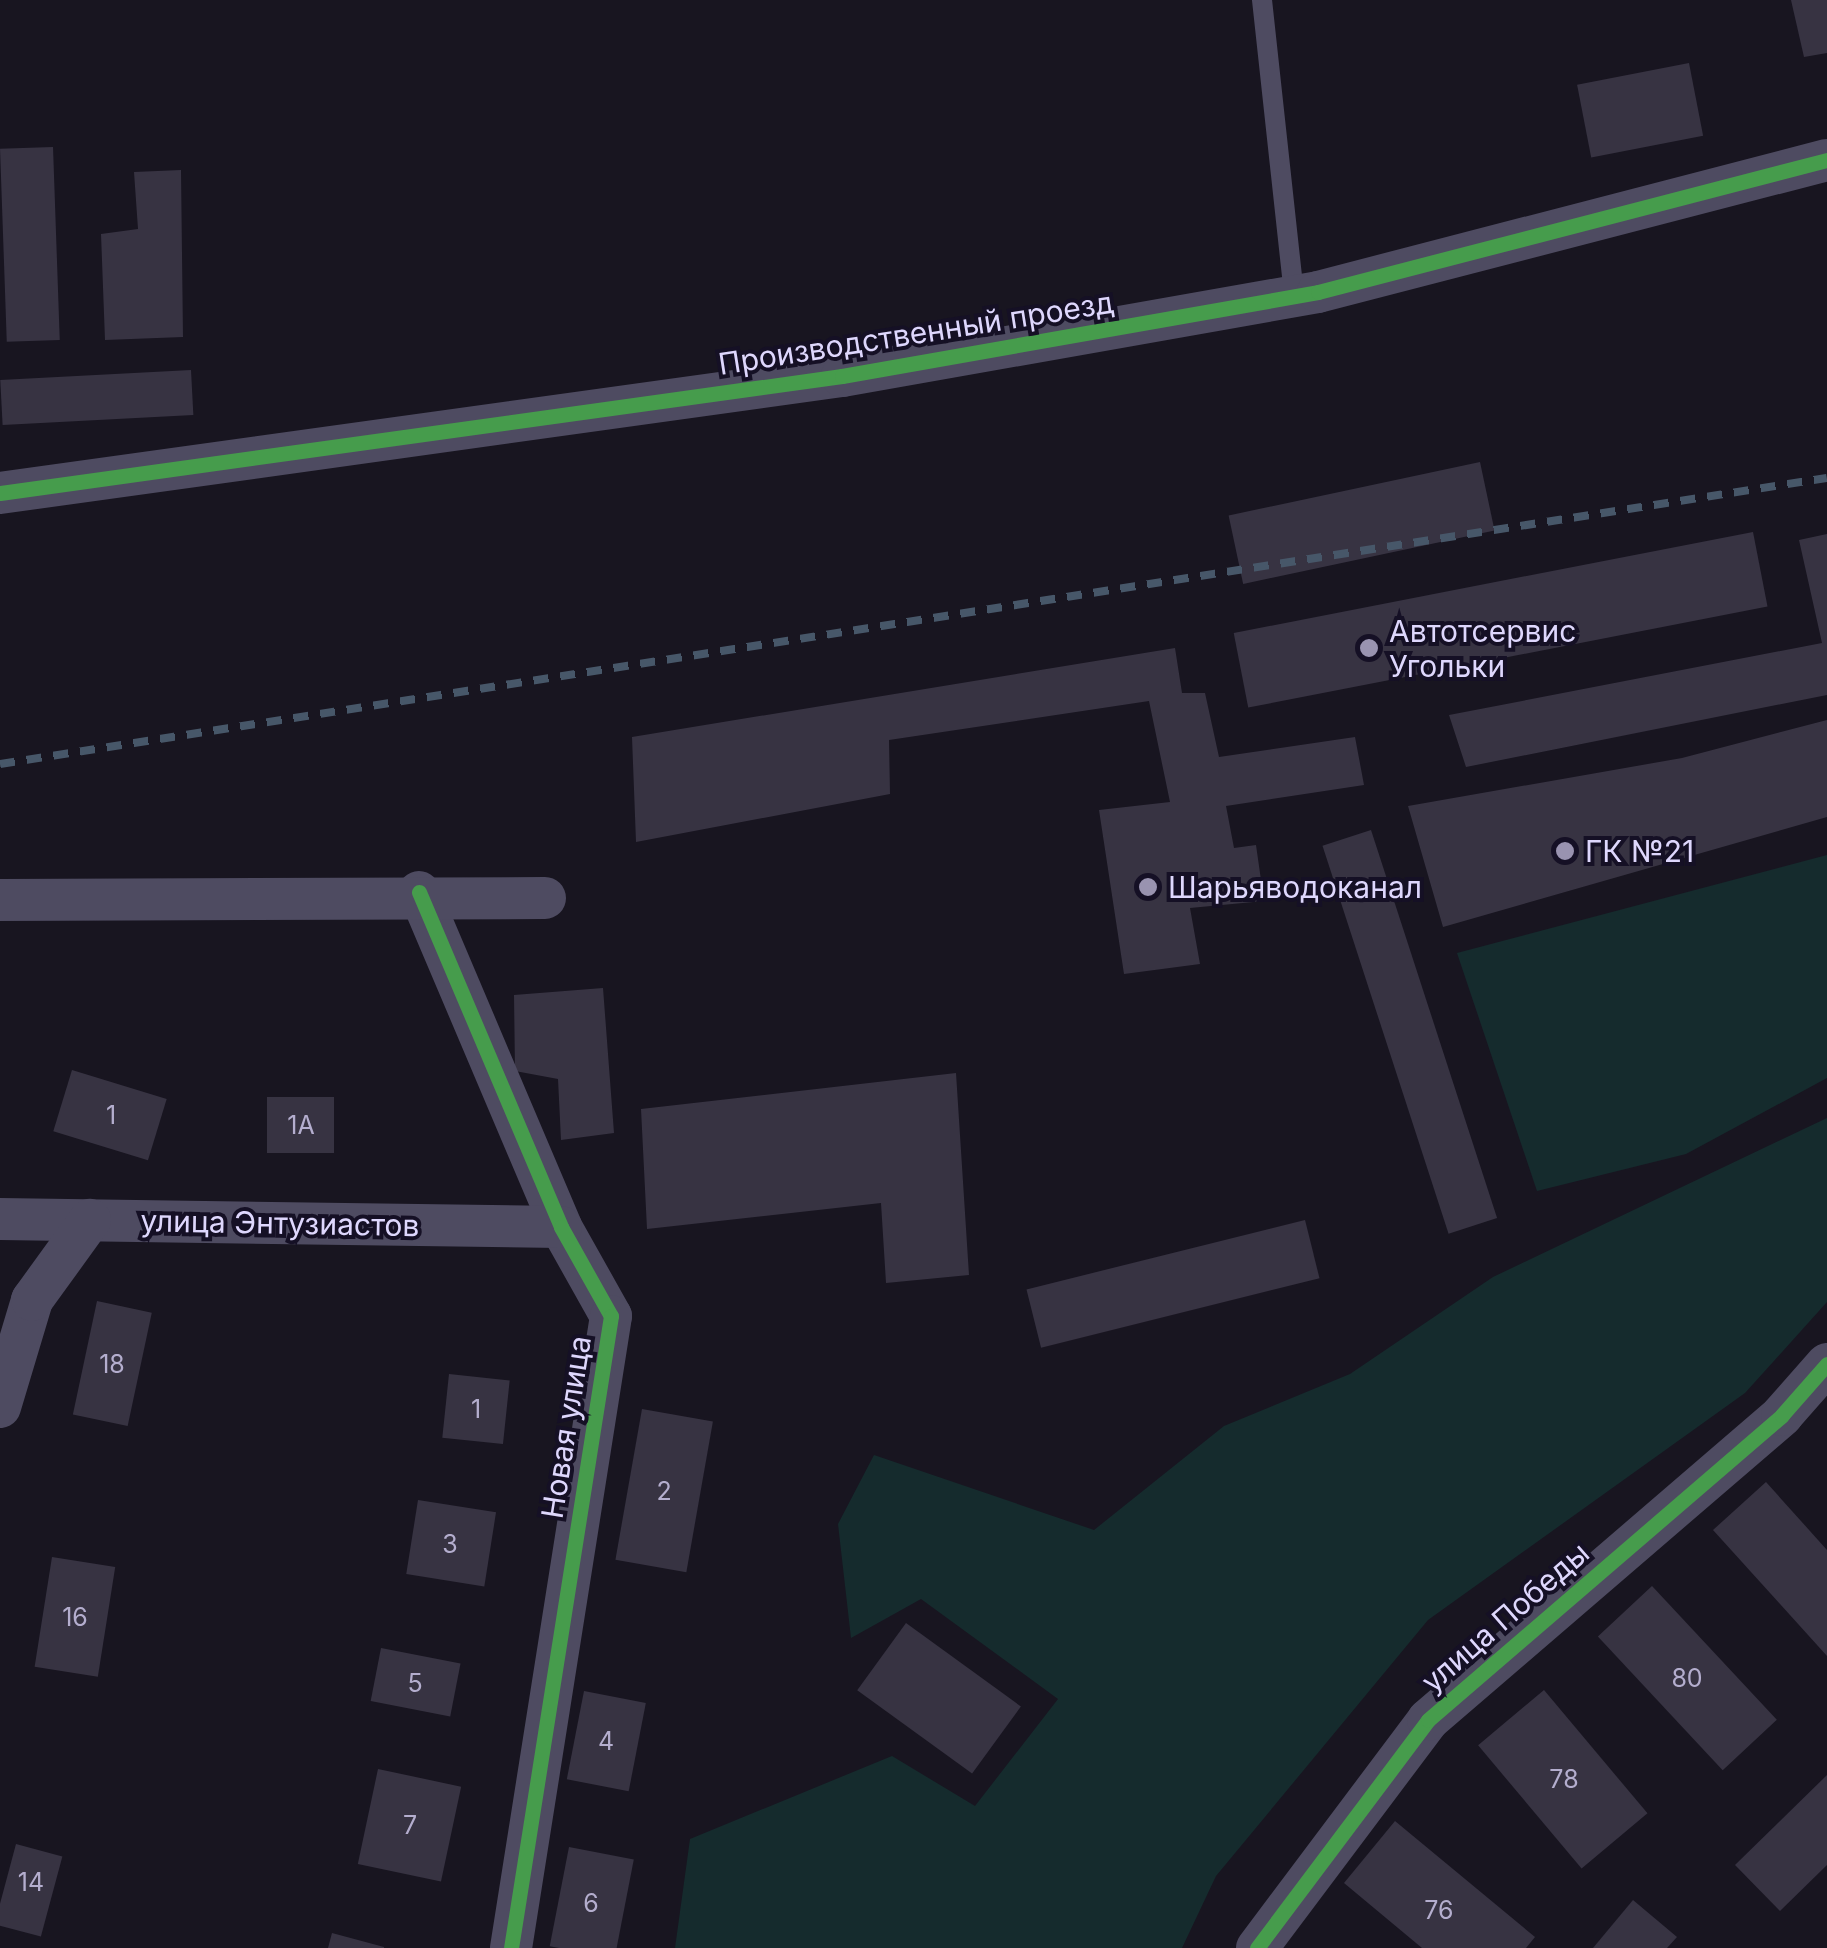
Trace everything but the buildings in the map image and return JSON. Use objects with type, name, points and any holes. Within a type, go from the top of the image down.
[{"type":"street","name":"Производственный проезд","points":[[0,493],[842,376],[1294,296],[1827,160]]},
{"type":"street","points":[[0,900],[420,892],[546,898]]},
{"type":"street","name":"Новая улица","points":[[420,892],[561,1227],[611,1316],[511,1948]]},
{"type":"street","name":"улица Энтузиастов","points":[[0,1219],[561,1227]]},
{"type":"street","points":[[0,1407],[32,1300],[90,1220]]},
{"type":"street","name":"улица Победы","points":[[1257,1948],[1428,1720],[1782,1416],[1827,1364]]},
{"type":"lane","points":[[1262,0],[1294,296]]},
{"type":"green space","points":[[1827,855],[1827,1078],[1686,1154],[1537,1191],[1457,953]]},
{"type":"green space","points":[[1827,1118],[1827,1302],[1745,1393],[1428,1620],[1216,1876],[1182,1948],[675,1948],[690,1839],[892,1756],[975,1806],[1058,1699],[921,1599],[851,1638],[838,1524],[874,1455],[1094,1530],[1224,1426],[1350,1374],[1493,1277]]},
{"type":"railway","points":[[0,764],[1827,478]]},
{"type":"cycle path","points":[[0,493],[842,376],[1318,292],[1827,160]]},
{"type":"cycle path","points":[[419,892],[561,1227],[611,1316],[511,1948]]},
{"type":"cycle path","points":[[1257,1948],[1428,1720],[1782,1415],[1827,1364]]},
{"type":"place","name":"Автотсервис Угольки","points":[[1369,648]]},
{"type":"place","name":"ГК №21","points":[[1565,851]]},
{"type":"place","name":"Шарьяводоканал","points":[[1148,887]]}]
